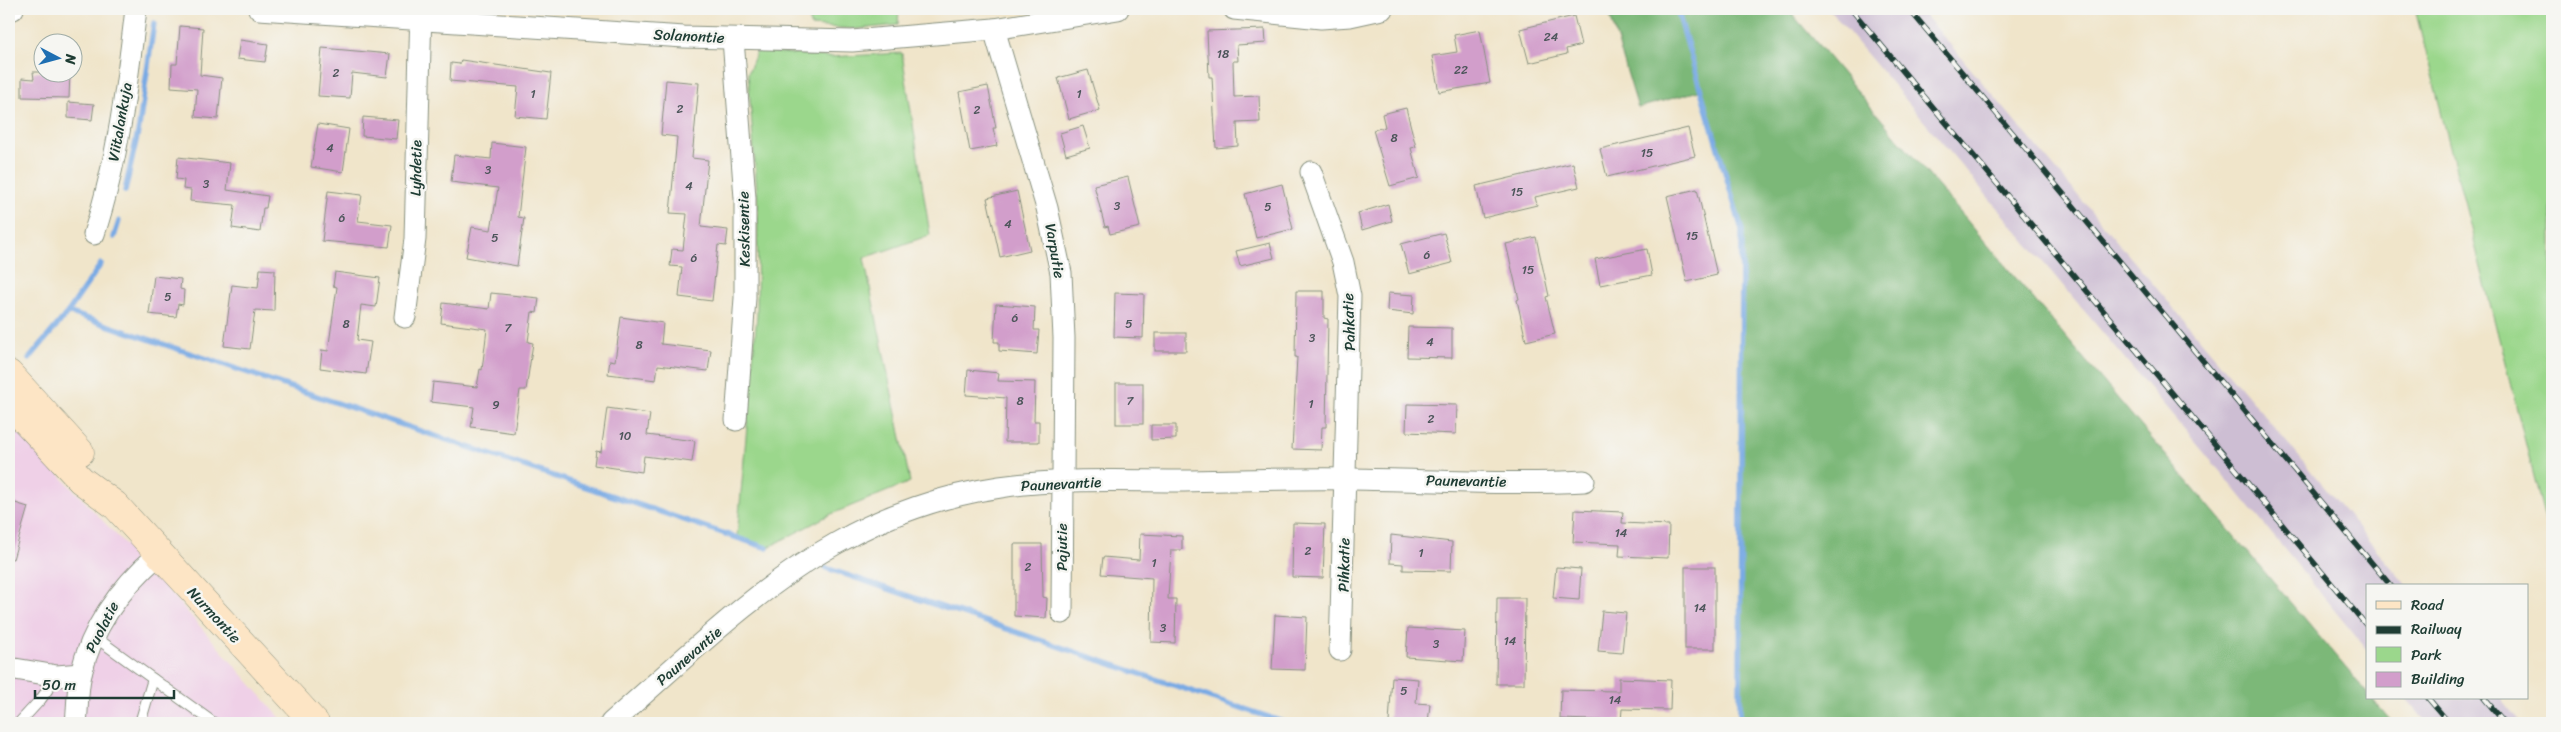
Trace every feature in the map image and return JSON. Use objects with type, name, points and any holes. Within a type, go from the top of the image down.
[{"type":"main road","name":"Nurmontie","points":[[9,374],[94,466],[115,505]]},
{"type":"main road","name":"Nurmontie","points":[[9,404],[81,480],[115,505],[315,723]]},
{"type":"street","name":"Viitalankuja","points":[[94,234],[104,203],[122,121],[136,9]]},
{"type":"street","name":"Solanontie","points":[[259,9],[420,13],[732,39],[852,41],[994,29],[1118,9]]},
{"type":"street","points":[[1234,9],[1321,18],[1350,16],[1382,9]]},
{"type":"street","name":"Lyhdetie","points":[[405,317],[415,239],[420,13]]},
{"type":"street","name":"Varputie","points":[[994,29],[1047,208],[1061,273],[1064,338],[1062,482]]},
{"type":"street","name":"Keskisentie","points":[[732,39],[745,198],[745,298],[736,420]]},
{"type":"street","name":"Pahkatie","points":[[1311,172],[1342,262],[1350,296],[1346,479]]},
{"type":"street","name":"Paunevantie","points":[[611,723],[711,636],[777,583],[837,543],[894,517],[949,498],[1000,487],[1062,482],[1346,479],[1584,481]]},
{"type":"street","name":"Pihkatie","points":[[1340,650],[1346,479]]},
{"type":"street","name":"Pajutie","points":[[1062,482],[1062,613]]},
{"type":"street","name":"Puolatie","points":[[76,723],[81,674],[108,608],[136,573],[159,554]]},
{"type":"street","points":[[9,668],[58,676],[81,674]]},
{"type":"lane","points":[[95,637],[214,723]]},
{"type":"lane","points":[[19,723],[41,699],[58,676]]},
{"type":"lane","points":[[140,723],[153,679]]},
{"type":"shaded area","points":[[1829,9],[1920,9],[2264,415],[2405,584],[2366,584],[2366,649],[2229,482]]},
{"type":"shaded area","points":[[9,422],[162,583],[285,723],[9,723]]},
{"type":"shaded area","points":[[2408,700],[2503,700],[2522,723],[2427,723]]},
{"type":"green space","points":[[810,9],[899,9],[898,25],[857,29],[810,26]]},
{"type":"green space","points":[[1608,9],[1788,9],[2366,692],[2366,700],[2373,700],[2393,723],[1740,723],[1742,230],[1702,90],[1638,108]]},
{"type":"green space","points":[[2415,9],[2552,9],[2552,547]]},
{"type":"green space","points":[[757,51],[829,57],[902,53],[930,235],[864,258],[910,482],[829,515],[767,548],[737,537],[757,315],[758,204],[748,73]]},
{"type":"building","points":[[1574,16],[1581,45],[1566,49],[1567,54],[1529,63],[1520,29]]},
{"type":"building","points":[[180,26],[203,28],[200,75],[222,78],[218,119],[195,117],[197,89],[171,87],[172,64],[177,64]]},
{"type":"building","points":[[1265,29],[1266,43],[1237,45],[1238,61],[1233,61],[1234,97],[1259,96],[1260,122],[1237,123],[1238,146],[1216,148],[1212,77],[1209,77],[1207,31]]},
{"type":"building","points":[[1480,30],[1490,83],[1439,92],[1432,56],[1457,52],[1454,35]]},
{"type":"building","points":[[240,40],[268,44],[265,62],[237,59]]},
{"type":"building","points":[[322,48],[390,54],[387,77],[352,73],[350,98],[318,96]]},
{"type":"building","points":[[461,60],[551,73],[546,119],[515,116],[518,87],[450,81],[451,63],[460,64]]},
{"type":"building","points":[[1088,70],[1100,110],[1069,119],[1058,78]]},
{"type":"building","points":[[22,78],[32,79],[32,82],[70,82],[69,98],[22,97]]},
{"type":"building","points":[[666,80],[699,83],[692,158],[708,160],[701,227],[728,230],[726,246],[718,245],[712,301],[679,297],[682,267],[670,266],[672,249],[683,250],[687,214],[670,213],[677,137],[661,135]]},
{"type":"building","points":[[988,86],[996,128],[993,128],[997,146],[970,151],[959,92]]},
{"type":"building","points":[[68,102],[94,104],[92,120],[68,118]]},
{"type":"building","points":[[1406,108],[1416,147],[1411,148],[1419,178],[1390,186],[1373,130],[1385,127],[1382,114]]},
{"type":"building","points":[[363,117],[398,120],[396,139],[362,136]]},
{"type":"building","points":[[318,124],[349,129],[343,172],[311,167]]},
{"type":"building","points":[[1083,126],[1090,148],[1066,155],[1060,133]]},
{"type":"building","points":[[1688,128],[1695,156],[1607,177],[1600,149]]},
{"type":"building","points":[[492,143],[526,147],[518,217],[524,218],[517,266],[466,257],[472,227],[491,230],[498,188],[451,182],[454,155],[491,159]]},
{"type":"building","points":[[178,157],[230,163],[227,190],[268,196],[266,208],[263,208],[260,232],[232,228],[235,205],[190,201],[191,190],[183,189],[184,180],[176,179]]},
{"type":"building","points":[[1573,163],[1579,187],[1535,197],[1537,205],[1483,218],[1476,186]]},
{"type":"building","points":[[1128,177],[1140,227],[1110,234],[1108,226],[1105,227],[1094,185]]},
{"type":"building","points":[[1282,184],[1293,229],[1256,238],[1245,194]]},
{"type":"building","points":[[1697,189],[1717,275],[1687,282],[1667,196]]},
{"type":"building","points":[[328,191],[362,195],[358,221],[392,225],[389,247],[322,241]]},
{"type":"building","points":[[1017,191],[1030,250],[1000,257],[987,198]]},
{"type":"building","points":[[1388,204],[1392,221],[1362,230],[1358,213]]},
{"type":"building","points":[[1444,233],[1452,263],[1409,274],[1401,244]]},
{"type":"building","points":[[1536,237],[1549,296],[1546,297],[1555,334],[1526,341],[1517,300],[1519,299],[1506,244]]},
{"type":"building","points":[[1270,243],[1274,258],[1240,266],[1236,251]]},
{"type":"building","points":[[1647,249],[1652,275],[1600,285],[1595,259]]},
{"type":"building","points":[[260,269],[275,270],[274,311],[255,310],[250,349],[224,346],[232,285],[258,288]]},
{"type":"building","points":[[335,272],[380,278],[376,307],[361,305],[357,340],[371,342],[366,374],[320,368],[322,350],[328,351],[337,287],[333,286]]},
{"type":"building","points":[[154,276],[181,279],[180,289],[184,290],[183,305],[178,304],[176,317],[149,314]]},
{"type":"building","points":[[1296,291],[1324,291],[1324,318],[1328,319],[1326,427],[1322,427],[1321,450],[1292,449],[1297,357],[1295,357]]},
{"type":"building","points":[[491,293],[539,298],[537,313],[532,312],[528,342],[533,343],[526,390],[520,390],[514,433],[471,427],[474,407],[431,402],[433,382],[477,387],[480,369],[482,370],[487,329],[441,323],[443,303],[489,309]]},
{"type":"building","points":[[1115,293],[1144,294],[1143,338],[1114,337]]},
{"type":"building","points":[[1388,293],[1414,295],[1413,314],[1387,311]]},
{"type":"building","points":[[996,304],[1035,307],[1034,330],[1039,330],[1037,354],[999,351],[999,342],[994,342]]},
{"type":"building","points":[[621,317],[663,323],[661,344],[711,350],[708,371],[658,365],[656,380],[608,374],[610,360],[615,361]]},
{"type":"building","points":[[1408,327],[1452,328],[1452,358],[1407,357]]},
{"type":"building","points":[[1155,333],[1186,333],[1186,351],[1155,351]]},
{"type":"building","points":[[968,370],[999,373],[998,381],[1035,382],[1034,421],[1039,421],[1039,442],[1005,442],[1006,398],[966,395]]},
{"type":"building","points":[[1116,383],[1143,383],[1143,424],[1116,424]]},
{"type":"building","points":[[1407,404],[1457,405],[1456,434],[1406,432]]},
{"type":"building","points":[[607,408],[650,414],[647,435],[695,441],[692,462],[644,456],[642,472],[594,465],[596,451],[601,452]]},
{"type":"building","points":[[1151,425],[1176,425],[1176,439],[1151,440]]},
{"type":"building","points":[[9,501],[28,507],[13,559],[9,558]]},
{"type":"building","points":[[1575,510],[1623,512],[1622,523],[1669,525],[1668,558],[1619,556],[1620,544],[1573,542]]},
{"type":"building","points":[[1293,523],[1325,524],[1323,578],[1292,577]]},
{"type":"building","points":[[1140,534],[1182,536],[1182,550],[1171,550],[1168,599],[1176,599],[1175,643],[1151,642],[1152,578],[1101,574],[1103,557],[1139,560]]},
{"type":"building","points":[[1391,535],[1452,542],[1451,571],[1403,570],[1403,564],[1390,563]]},
{"type":"building","points":[[1014,544],[1042,544],[1043,597],[1047,598],[1046,618],[1014,616]]},
{"type":"building","points":[[1556,567],[1581,569],[1579,600],[1553,598]]},
{"type":"building","points":[[1685,567],[1715,567],[1715,649],[1685,649]]},
{"type":"building","points":[[1497,598],[1525,598],[1524,684],[1496,684]]},
{"type":"building","points":[[1602,611],[1626,613],[1622,653],[1598,651]]},
{"type":"building","points":[[1275,615],[1307,617],[1305,670],[1272,669]]},
{"type":"building","points":[[1408,628],[1465,631],[1463,661],[1406,657]]},
{"type":"building","points":[[1392,677],[1418,679],[1416,703],[1430,704],[1428,723],[1389,723]]},
{"type":"building","points":[[1619,678],[1671,680],[1670,710],[1622,709],[1621,721],[1560,719],[1561,690],[1619,691]]},
{"type":"waterway","points":[[1677,9],[1742,230],[1740,723]]},
{"type":"waterway","points":[[125,191],[139,127],[154,23]]},
{"type":"waterway","points":[[114,237],[119,221]]},
{"type":"waterway","points":[[29,359],[68,312],[101,264]]},
{"type":"waterway","points":[[68,312],[767,548]]},
{"type":"waterway","points":[[826,568],[1286,723]]},
{"type":"railway","points":[[1851,9],[2366,625]]},
{"type":"railway","points":[[1909,9],[2389,584]]},
{"type":"railway","points":[[2430,700],[2449,723]]},
{"type":"railway","points":[[2486,700],[2505,723]]}]
